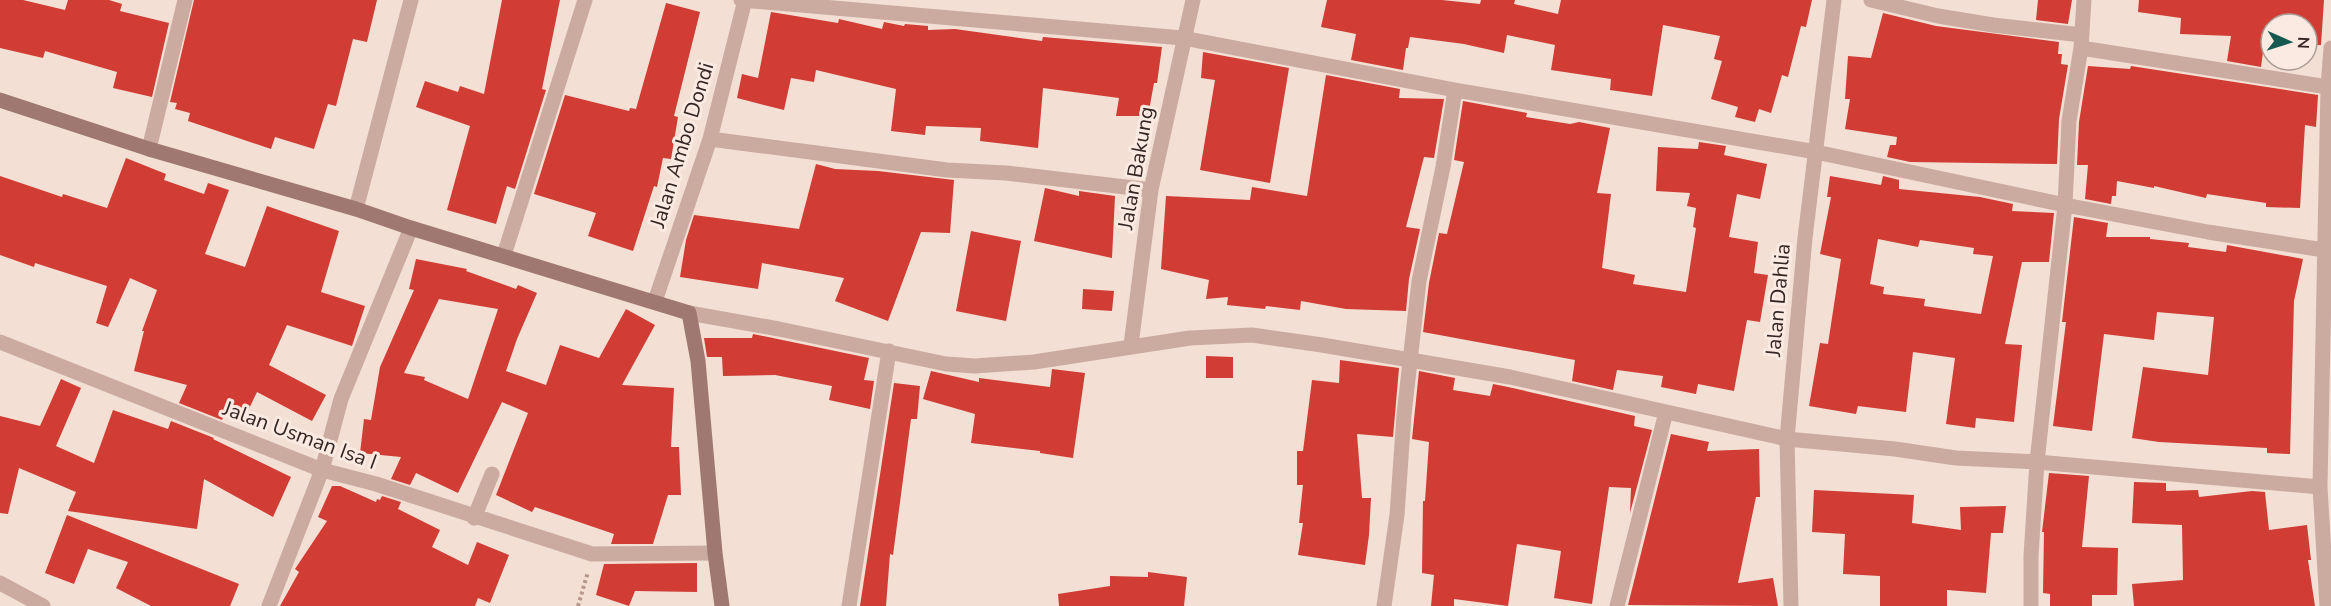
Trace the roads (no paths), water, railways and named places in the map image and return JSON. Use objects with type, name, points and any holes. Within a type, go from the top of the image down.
[{"type":"street","points":[[149,149],[185,0]]},
{"type":"street","points":[[356,209],[411,0]]},
{"type":"street","points":[[504,255],[585,0]]},
{"type":"street","points":[[741,0],[1183,38],[1455,90],[1816,152],[2065,206],[2324,250]]},
{"type":"street","name":"Jalan Ambo Dondi","points":[[655,301],[710,139],[745,0]]},
{"type":"street","name":"Jalan Bakung","points":[[1131,345],[1151,190],[1193,0]]},
{"type":"street","name":"Jalan Dahlia","points":[[1791,606],[1787,440],[1805,238],[1834,0]]},
{"type":"street","points":[[1871,0],[1971,21],[2328,87]]},
{"type":"street","points":[[2031,606],[2031,556],[2037,462],[2051,352],[2065,206],[2069,121],[2081,41],[2084,0]]},
{"type":"street","points":[[2327,606],[2320,487],[2328,87],[2331,48]]},
{"type":"street","points":[[1384,606],[1397,515],[1404,415],[1419,281],[1443,167],[1455,90]]},
{"type":"street","points":[[0,100],[149,149],[356,209],[689,313],[946,364],[1006,365],[1131,345],[1190,338],[1252,335],[1510,377],[1787,440],[1895,449],[1956,458],[2037,462],[2320,487]]},
{"type":"street","points":[[710,139],[947,170],[1006,173],[1151,190]]},
{"type":"street","points":[[269,606],[322,470],[341,399],[411,228]]},
{"type":"street","points":[[689,313],[698,361],[722,606]]},
{"type":"street","name":"Jalan Usman Isa I","points":[[0,342],[322,470],[376,484],[474,518],[592,554],[715,553]]},
{"type":"street","points":[[849,606],[889,351]]},
{"type":"street","points":[[1617,606],[1666,412]]},
{"type":"street","points":[[474,518],[492,474]]},
{"type":"street","points":[[0,583],[43,606]]}]
